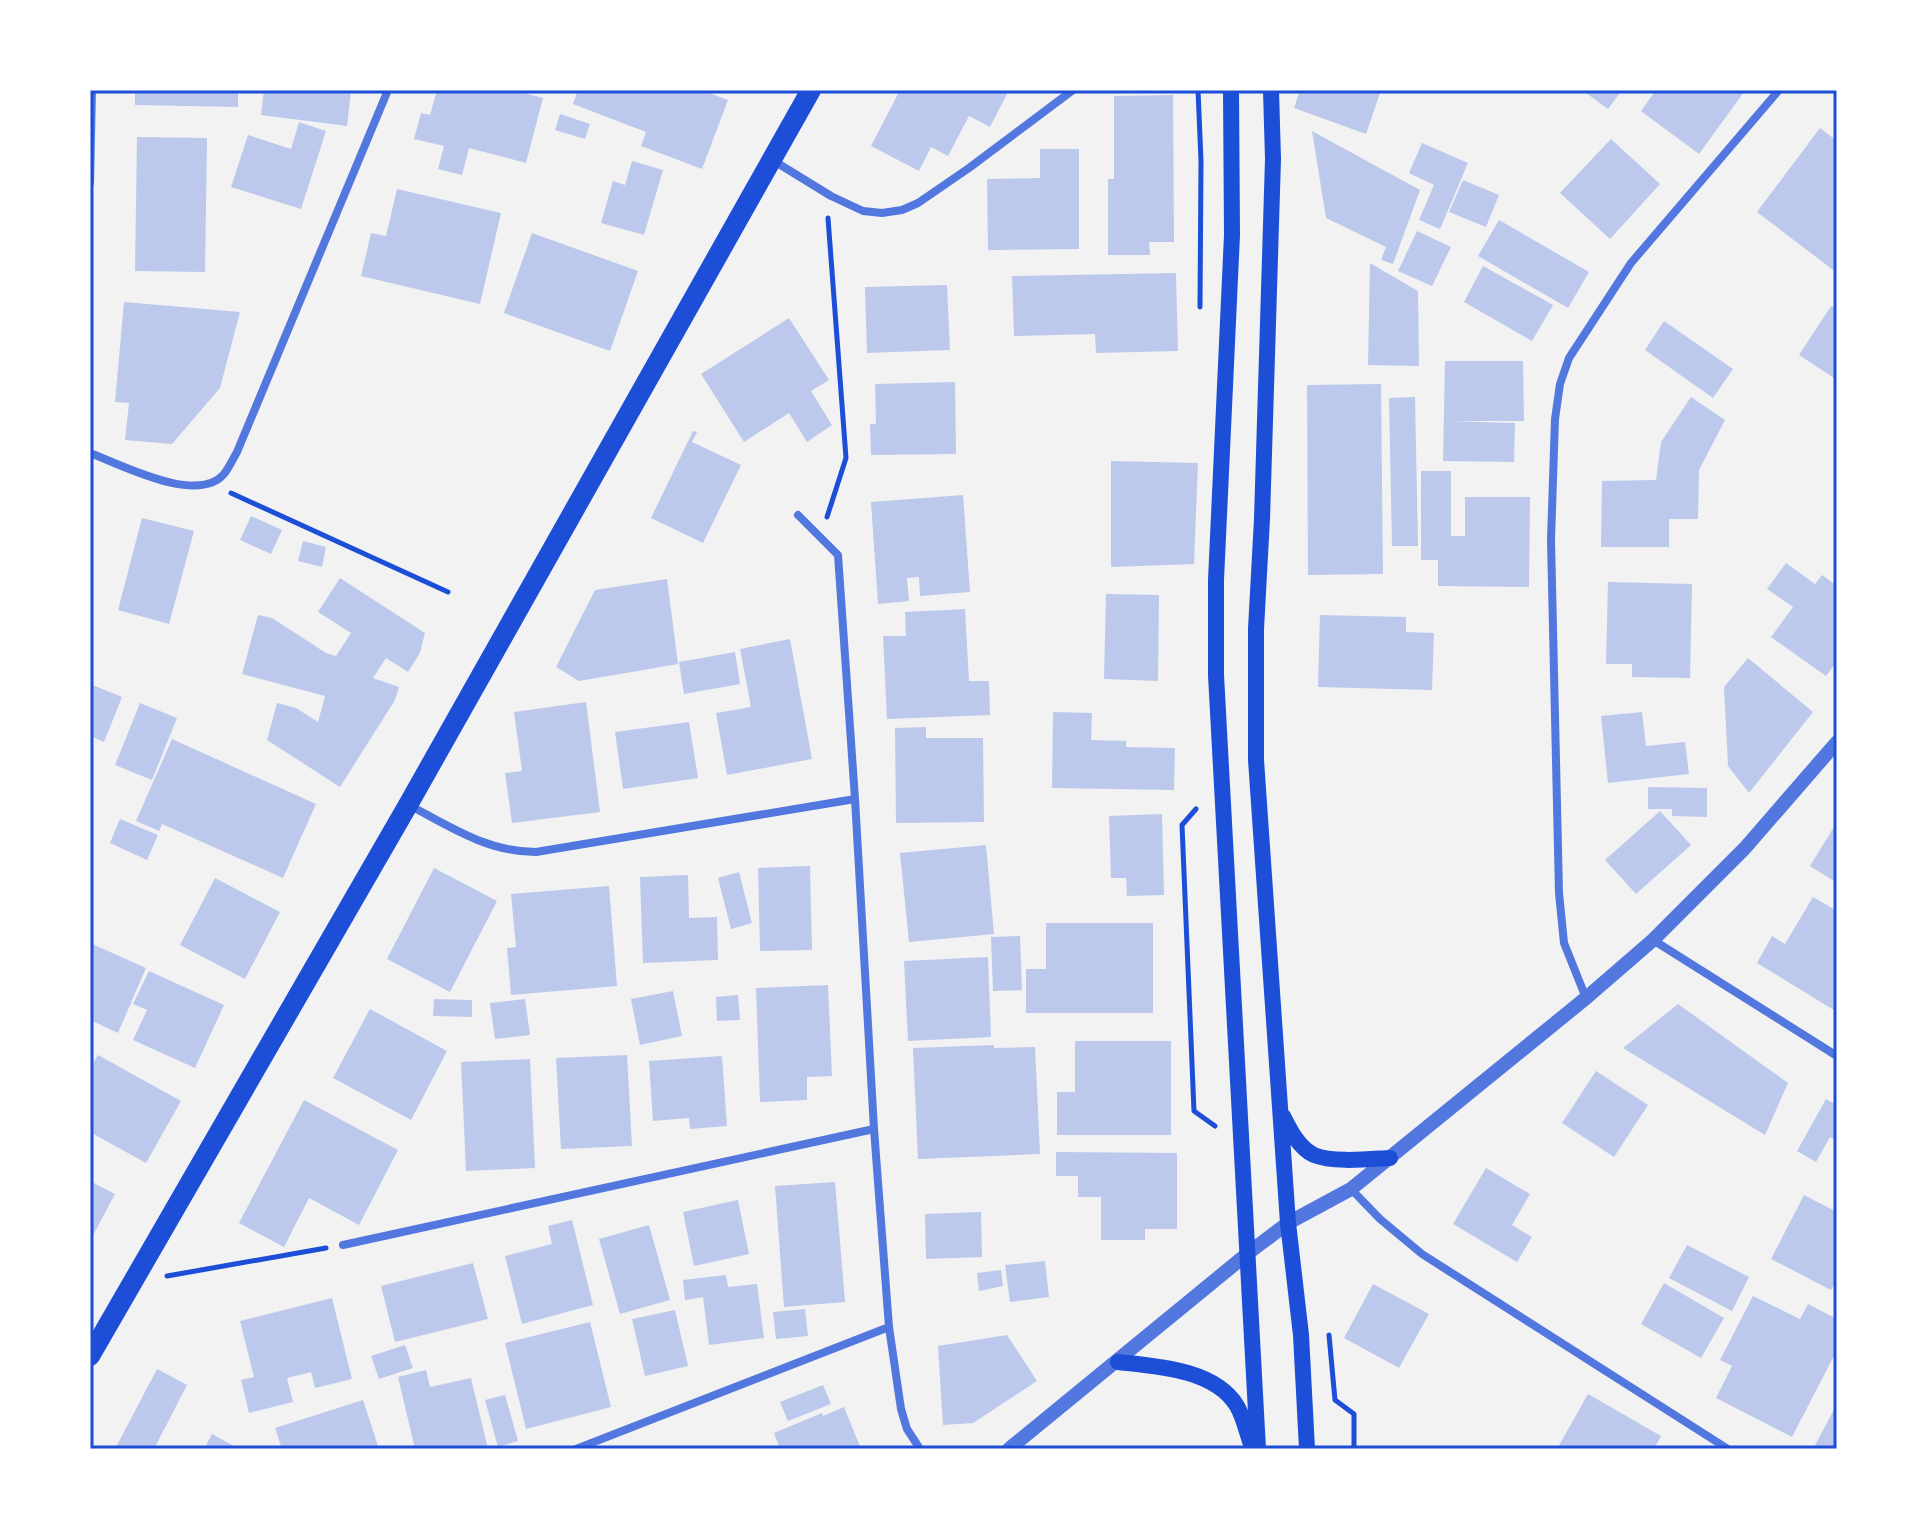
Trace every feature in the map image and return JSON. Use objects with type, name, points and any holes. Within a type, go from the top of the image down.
[{"type":"main road","points":[[90,1356],[408,805],[811,90]]},
{"type":"main road","points":[[1231,90],[1232,235],[1216,580],[1216,675],[1255,1449]]},
{"type":"main road","points":[[1271,90],[1273,159],[1269,328],[1254,678],[1256,760],[1288,1223],[1301,1335],[1307,1449]]},
{"type":"main road","points":[[1281,1111],[1294,1136],[1314,1155],[1390,1158]]},
{"type":"main road","points":[[1118,1362],[1181,1369],[1207,1381],[1231,1398],[1255,1449]]},
{"type":"street","points":[[90,183],[92,90]]},
{"type":"street","points":[[90,453],[194,488],[224,475],[237,452],[388,90]]},
{"type":"street","points":[[770,159],[863,211],[882,213],[902,210],[918,203],[969,168],[1073,90]]},
{"type":"street","points":[[1586,998],[1564,943],[1559,893],[1551,540],[1555,419],[1560,384],[1569,358],[1631,263],[1779,90]]},
{"type":"street","points":[[798,515],[838,555],[889,1327],[901,1409],[907,1429],[920,1449]]},
{"type":"street","points":[[1009,1449],[1247,1254],[1288,1223],[1351,1189],[1586,998],[1653,940],[1745,848],[1837,742]]},
{"type":"street","points":[[408,805],[471,838],[506,850],[536,852],[855,799]]},
{"type":"street","points":[[1653,940],[1837,1056]]},
{"type":"street","points":[[343,1245],[874,1129]]},
{"type":"street","points":[[1351,1189],[1380,1219],[1422,1254],[1728,1449]]},
{"type":"street","points":[[576,1449],[889,1327]]},
{"type":"path","points":[[821,537],[846,458],[827,193]]},
{"type":"path","points":[[211,483],[448,592]]},
{"type":"path","points":[[133,1282],[343,1245]]},
{"type":"path","points":[[1329,1334],[1335,1400],[1354,1414],[1354,1449]]},
{"type":"building","points":[[135,90],[238,90],[238,107],[135,105]]},
{"type":"building","points":[[264,90],[351,90],[347,126],[261,115]]},
{"type":"building","points":[[437,90],[514,90],[543,98],[526,163],[469,148],[462,175],[438,169],[444,146],[414,139],[421,113],[430,115]]},
{"type":"building","points":[[578,90],[701,90],[728,100],[702,169],[641,146],[646,132],[573,104]]},
{"type":"building","points":[[900,90],[1009,90],[990,127],[969,116],[948,156],[931,147],[919,171],[871,146]]},
{"type":"building","points":[[1300,90],[1381,90],[1366,134],[1294,108]]},
{"type":"building","points":[[1582,90],[1622,90],[1608,109]]},
{"type":"building","points":[[1656,90],[1744,92],[1699,154],[1641,111]]},
{"type":"building","points":[[1173,95],[1174,242],[1149,242],[1150,255],[1108,255],[1108,179],[1114,179],[1114,96]]},
{"type":"building","points":[[560,114],[590,124],[585,139],[555,130]]},
{"type":"building","points":[[299,122],[326,131],[301,209],[231,187],[248,135],[291,149]]},
{"type":"building","points":[[1820,128],[1837,141],[1837,273],[1757,212]]},
{"type":"building","points":[[1312,131],[1420,190],[1393,264],[1381,260],[1386,247],[1326,218]]},
{"type":"building","points":[[137,137],[207,138],[205,272],[135,271]]},
{"type":"building","points":[[1611,139],[1660,184],[1610,239],[1560,193]]},
{"type":"building","points":[[1422,143],[1468,163],[1440,229],[1419,220],[1434,185],[1409,173]]},
{"type":"building","points":[[1040,149],[1079,149],[1079,249],[988,250],[987,179],[1040,178]]},
{"type":"building","points":[[632,161],[663,170],[644,235],[601,223],[613,181],[625,185]]},
{"type":"building","points":[[1463,180],[1499,195],[1486,227],[1449,212]]},
{"type":"building","points":[[397,189],[501,213],[480,304],[361,276],[371,233],[386,236]]},
{"type":"building","points":[[1499,220],[1589,272],[1568,308],[1478,256]]},
{"type":"building","points":[[1417,231],[1451,247],[1432,286],[1398,271]]},
{"type":"building","points":[[532,233],[638,271],[610,351],[504,313]]},
{"type":"building","points":[[1370,263],[1418,291],[1419,366],[1368,365]]},
{"type":"building","points":[[1483,266],[1553,305],[1532,341],[1464,302]]},
{"type":"building","points":[[1176,273],[1178,351],[1096,353],[1095,334],[1014,336],[1012,276]]},
{"type":"building","points":[[947,285],[950,350],[867,353],[865,287]]},
{"type":"building","points":[[124,302],[240,312],[220,388],[172,444],[125,440],[129,403],[115,402]]},
{"type":"building","points":[[1831,306],[1837,309],[1837,380],[1799,355]]},
{"type":"building","points":[[789,318],[829,380],[811,391],[832,425],[807,442],[789,413],[744,442],[701,374]]},
{"type":"building","points":[[1664,321],[1733,369],[1713,398],[1645,350]]},
{"type":"building","points":[[1445,361],[1523,361],[1524,421],[1448,421],[1515,423],[1514,462],[1443,461]]},
{"type":"building","points":[[955,382],[956,454],[871,455],[870,424],[876,424],[875,384]]},
{"type":"building","points":[[1381,384],[1383,574],[1308,575],[1307,385]]},
{"type":"building","points":[[1415,397],[1418,546],[1392,546],[1389,398]]},
{"type":"building","points":[[1691,397],[1725,420],[1699,470],[1698,519],[1669,519],[1669,547],[1601,547],[1602,481],[1656,480],[1661,442]]},
{"type":"building","points":[[693,431],[697,432],[692,442],[741,465],[703,543],[651,518]]},
{"type":"building","points":[[1111,461],[1198,463],[1194,564],[1111,567]]},
{"type":"building","points":[[1421,471],[1451,471],[1451,536],[1465,536],[1465,497],[1530,497],[1529,587],[1438,586],[1438,560],[1421,560]]},
{"type":"building","points":[[963,495],[970,592],[920,596],[919,577],[907,578],[909,601],[878,604],[871,502]]},
{"type":"building","points":[[251,516],[282,530],[271,554],[240,540]]},
{"type":"building","points":[[142,518],[194,531],[169,624],[118,610]]},
{"type":"building","points":[[303,541],[326,547],[322,567],[298,561]]},
{"type":"building","points":[[1786,563],[1815,584],[1822,575],[1837,586],[1837,661],[1826,676],[1771,637],[1793,607],[1767,589]]},
{"type":"building","points":[[340,578],[425,633],[420,653],[408,672],[386,658],[373,678],[399,687],[395,700],[340,787],[267,740],[277,703],[296,708],[318,722],[325,696],[242,674],[258,615],[272,618],[326,653],[336,656],[351,633],[318,612]]},
{"type":"building","points":[[667,579],[678,664],[579,681],[556,667],[595,590]]},
{"type":"building","points":[[1608,582],[1692,584],[1690,678],[1632,677],[1632,664],[1606,664]]},
{"type":"building","points":[[1106,594],[1159,595],[1158,681],[1104,679]]},
{"type":"building","points":[[965,609],[969,681],[989,681],[990,715],[887,719],[883,636],[906,636],[905,612]]},
{"type":"building","points":[[1320,615],[1406,617],[1406,632],[1434,633],[1432,690],[1318,687]]},
{"type":"building","points":[[790,639],[812,759],[727,775],[716,713],[751,707],[740,649]]},
{"type":"building","points":[[735,652],[740,684],[684,694],[679,662]]},
{"type":"building","points":[[1748,658],[1813,712],[1749,793],[1728,766],[1724,687]]},
{"type":"building","points":[[90,684],[122,697],[104,742],[90,736]]},
{"type":"building","points":[[586,702],[600,812],[512,823],[505,773],[522,771],[514,712]]},
{"type":"building","points":[[140,703],[177,718],[152,780],[115,765]]},
{"type":"building","points":[[1053,712],[1092,713],[1091,740],[1126,741],[1126,747],[1175,748],[1174,790],[1052,788]]},
{"type":"building","points":[[1642,712],[1646,746],[1685,742],[1689,774],[1608,783],[1601,716]]},
{"type":"building","points":[[689,722],[698,778],[623,789],[615,732]]},
{"type":"building","points":[[926,727],[926,738],[983,738],[984,822],[896,823],[895,728]]},
{"type":"building","points":[[172,739],[316,804],[283,878],[162,824],[159,831],[136,821]]},
{"type":"building","points":[[1648,787],[1707,788],[1707,817],[1672,816],[1672,809],[1648,809]]},
{"type":"building","points":[[1660,811],[1691,845],[1636,894],[1605,860]]},
{"type":"building","points":[[1162,814],[1164,895],[1127,896],[1126,878],[1111,878],[1109,816]]},
{"type":"building","points":[[120,819],[158,835],[147,860],[110,843]]},
{"type":"building","points":[[1837,822],[1837,883],[1810,866]]},
{"type":"building","points":[[986,845],[994,934],[909,942],[900,853]]},
{"type":"building","points":[[810,866],[812,950],[760,951],[758,868]]},
{"type":"building","points":[[434,868],[497,901],[450,992],[387,959]]},
{"type":"building","points":[[739,872],[752,923],[731,929],[718,878]]},
{"type":"building","points":[[688,875],[689,918],[717,917],[718,960],[643,963],[640,877]]},
{"type":"building","points":[[215,878],[280,912],[245,979],[180,945]]},
{"type":"building","points":[[609,886],[617,986],[511,995],[507,948],[516,947],[511,894]]},
{"type":"building","points":[[1813,897],[1837,911],[1837,1012],[1757,963],[1772,936],[1785,944]]},
{"type":"building","points":[[1046,923],[1153,923],[1153,1013],[1026,1013],[1026,969],[1046,969]]},
{"type":"building","points":[[1020,936],[1022,990],[993,991],[991,937]]},
{"type":"building","points":[[90,943],[146,968],[118,1033],[90,1020]]},
{"type":"building","points":[[988,957],[991,1037],[908,1041],[904,961]]},
{"type":"building","points":[[149,971],[224,1005],[195,1068],[133,1040],[147,1010],[133,1004]]},
{"type":"building","points":[[828,985],[832,1076],[807,1077],[807,1100],[760,1102],[756,988]]},
{"type":"building","points":[[673,991],[682,1036],[640,1045],[631,999]]},
{"type":"building","points":[[738,995],[740,1020],[717,1021],[716,997]]},
{"type":"building","points":[[434,999],[472,1000],[472,1017],[433,1016]]},
{"type":"building","points":[[525,999],[530,1035],[495,1039],[490,1003]]},
{"type":"building","points":[[1678,1004],[1788,1083],[1765,1135],[1623,1048]]},
{"type":"building","points":[[370,1009],[447,1051],[411,1120],[333,1078]]},
{"type":"building","points":[[1075,1041],[1171,1041],[1171,1135],[1057,1135],[1057,1092],[1075,1092]]},
{"type":"building","points":[[994,1045],[994,1048],[1035,1047],[1040,1154],[918,1159],[913,1048]]},
{"type":"building","points":[[98,1055],[181,1101],[146,1163],[90,1132],[90,1069]]},
{"type":"building","points":[[627,1055],[632,1146],[561,1149],[556,1058]]},
{"type":"building","points":[[722,1056],[727,1126],[690,1129],[689,1118],[653,1121],[649,1061]]},
{"type":"building","points":[[530,1059],[535,1168],[466,1171],[461,1062]]},
{"type":"building","points":[[1596,1071],[1648,1105],[1614,1157],[1562,1123]]},
{"type":"building","points":[[1826,1099],[1837,1105],[1837,1141],[1830,1137],[1816,1162],[1797,1151]]},
{"type":"building","points":[[304,1100],[398,1150],[359,1225],[309,1198],[284,1247],[239,1223]]},
{"type":"building","points":[[1056,1152],[1177,1153],[1177,1229],[1145,1229],[1145,1240],[1101,1240],[1101,1197],[1078,1197],[1078,1176],[1056,1176]]},
{"type":"building","points":[[1486,1168],[1530,1194],[1512,1225],[1532,1237],[1517,1262],[1453,1224]]},
{"type":"building","points":[[90,1181],[115,1194],[90,1241]]},
{"type":"building","points":[[835,1182],[845,1302],[784,1307],[775,1186]]},
{"type":"building","points":[[1804,1195],[1837,1212],[1837,1279],[1831,1290],[1771,1259]]},
{"type":"building","points":[[738,1200],[749,1254],[694,1266],[683,1212]]},
{"type":"building","points":[[981,1212],[982,1257],[926,1259],[925,1214]]},
{"type":"building","points":[[572,1220],[593,1305],[522,1324],[505,1256],[552,1244],[548,1226]]},
{"type":"building","points":[[649,1225],[670,1300],[620,1314],[599,1239]]},
{"type":"building","points":[[1687,1245],[1749,1277],[1732,1311],[1669,1278]]},
{"type":"building","points":[[1045,1261],[1049,1297],[1010,1302],[1005,1265]]},
{"type":"building","points":[[473,1263],[488,1319],[395,1342],[381,1286]]},
{"type":"building","points":[[1001,1270],[1003,1286],[979,1291],[977,1273]]},
{"type":"building","points":[[726,1275],[728,1287],[757,1284],[764,1338],[709,1345],[703,1297],[685,1300],[683,1280]]},
{"type":"building","points":[[1664,1283],[1724,1318],[1701,1358],[1641,1324]]},
{"type":"building","points":[[1373,1284],[1429,1314],[1399,1368],[1344,1338]]},
{"type":"building","points":[[1753,1296],[1800,1319],[1808,1304],[1837,1319],[1837,1350],[1792,1437],[1716,1398],[1732,1366],[1720,1360]]},
{"type":"building","points":[[332,1298],[352,1379],[315,1388],[311,1372],[287,1378],[293,1402],[249,1413],[241,1380],[254,1377],[240,1321]]},
{"type":"building","points":[[805,1309],[808,1336],[776,1339],[773,1312]]},
{"type":"building","points":[[675,1310],[688,1366],[645,1376],[632,1319]]},
{"type":"building","points":[[590,1322],[611,1407],[526,1429],[505,1343]]},
{"type":"building","points":[[1007,1335],[1037,1381],[973,1423],[943,1425],[938,1346]]},
{"type":"building","points":[[405,1345],[413,1368],[379,1379],[371,1356]]},
{"type":"building","points":[[157,1369],[187,1385],[154,1449],[115,1449]]},
{"type":"building","points":[[426,1370],[430,1387],[471,1378],[488,1449],[415,1449],[398,1377]]},
{"type":"building","points":[[823,1385],[831,1404],[788,1421],[780,1402]]},
{"type":"building","points":[[1588,1394],[1661,1436],[1654,1449],[1557,1449]]},
{"type":"building","points":[[505,1395],[518,1441],[498,1447],[485,1400]]},
{"type":"building","points":[[363,1400],[379,1449],[282,1449],[275,1428]]},
{"type":"building","points":[[1837,1404],[1837,1449],[1813,1449]]},
{"type":"building","points":[[844,1407],[861,1449],[780,1449],[774,1433]]},
{"type":"building","points":[[212,1434],[239,1449],[204,1449]]}]
